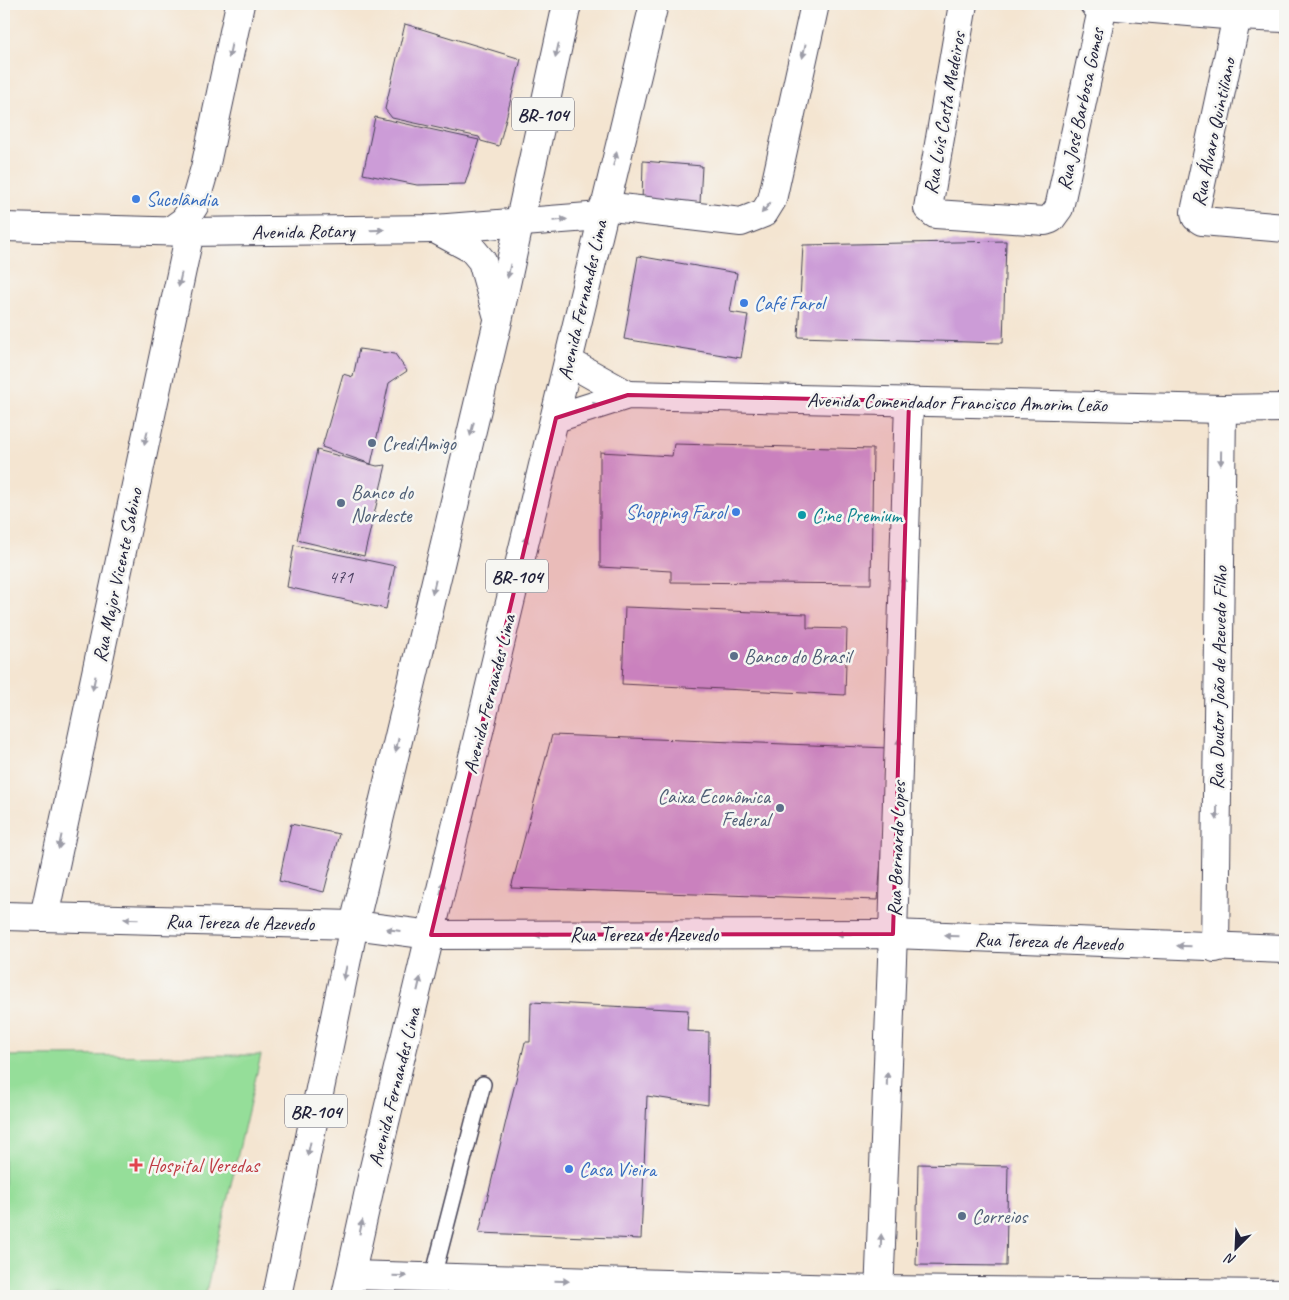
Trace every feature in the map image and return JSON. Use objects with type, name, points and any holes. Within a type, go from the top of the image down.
[{"type":"main road","points":[[180,232],[184,221],[194,206],[205,168],[240,4]]},
{"type":"main road","name":"BR-104","points":[[277,1296],[354,925],[498,321],[567,4]]},
{"type":"main road","name":"Avenida Fernandes Lima","points":[[348,1286],[556,418],[602,211],[654,4]]},
{"type":"main road","name":"Avenida Rotary","points":[[4,227],[180,232],[434,229],[520,223],[602,211],[741,222],[764,212],[772,200],[815,4]]},
{"type":"main road","name":"Rua Luís Costa Medeiros","points":[[963,4],[928,208],[935,214],[1045,221],[1057,212]]},
{"type":"main road","points":[[1098,4],[1237,16],[1285,18]]},
{"type":"main road","name":"Rua José Barbosa Gomes","points":[[1057,212],[1098,4]]},
{"type":"main road","name":"Rua Álvaro Quintiliano","points":[[1237,16],[1195,212],[1196,217],[1202,221],[1285,228]]},
{"type":"main road","points":[[205,168],[204,192],[208,209],[220,222],[241,232]]},
{"type":"main road","points":[[434,229],[472,249],[482,261],[498,321]]},
{"type":"main road","name":"Rua Major Vicente Sabino","points":[[44,917],[180,232]]},
{"type":"main road","name":"Avenida Comendador Francisco Amorim Leão","points":[[568,362],[628,394]]},
{"type":"main road","name":"Avenida Comendador Francisco Amorim Leão","points":[[556,418],[628,394],[1222,409],[1285,408]]},
{"type":"main road","name":"Rua Bernardo Lopes","points":[[879,1293],[893,934],[909,401]]},
{"type":"main road","name":"Rua Doutor João de Azevedo Filho","points":[[1215,948],[1222,409]]},
{"type":"main road","name":"Rua Tereza de Azevedo","points":[[4,916],[354,925],[431,935],[893,934],[1215,948],[1285,949]]},
{"type":"main road","points":[[348,1286],[433,1277],[879,1293],[1285,1294]]},
{"type":"lane","points":[[433,1277],[483,1084]]},
{"type":"highlighted area","points":[[628,395],[909,401],[893,934],[431,935],[556,418]]},
{"type":"green space","name":"Hospital Veredas","points":[[261,1055],[205,1296],[4,1296],[4,1056]]},
{"type":"building","points":[[405,24],[521,59],[499,146],[481,141],[479,137],[392,118],[385,109]]},
{"type":"building","points":[[375,117],[479,140],[465,184],[417,185],[363,174]]},
{"type":"building","points":[[643,161],[702,166],[700,203],[642,203]]},
{"type":"building","points":[[1006,241],[1003,343],[798,337],[803,245]]},
{"type":"building","points":[[638,256],[737,273],[730,312],[748,315],[741,358],[624,339]]},
{"type":"building","points":[[359,349],[395,354],[407,371],[389,383],[371,464],[322,447],[343,374],[353,377]]},
{"type":"building","name":"Shopping Farol","points":[[674,444],[873,449],[871,584],[671,582],[671,571],[600,567],[600,452],[672,456]]},
{"type":"building","name":"Banco do Nordeste","points":[[317,450],[377,466],[386,465],[364,556],[297,540]]},
{"type":"building","points":[[294,545],[395,566],[386,609],[287,587]]},
{"type":"building","name":"Banco do Brasil","points":[[625,607],[807,614],[807,628],[847,629],[845,695],[622,684]]},
{"type":"building","name":"Caixa Econômica Federal","points":[[552,735],[889,748],[878,900],[511,888]]},
{"type":"building","points":[[291,824],[339,834],[324,892],[279,881]]},
{"type":"building","name":"Casa Vieira","points":[[531,1002],[688,1010],[687,1031],[709,1032],[708,1105],[647,1096],[641,1239],[479,1233],[525,1042],[530,1042]]},
{"type":"building","name":"Correios","points":[[918,1164],[1008,1166],[1006,1266],[916,1265]]},
{"type":"place","name":"Sucolândia","points":[[136,199]]},
{"type":"place","name":"Café Farol","points":[[744,303]]},
{"type":"place","name":"CrediAmigo","points":[[372,443]]},
{"type":"place","name":"Banco do Nordeste","points":[[341,503]]},
{"type":"place","name":"Shopping Farol","points":[[736,512]]},
{"type":"place","name":"Cine Premium","points":[[802,515]]},
{"type":"place","name":"Banco do Brasil","points":[[734,656]]},
{"type":"place","name":"Caixa Econômica Federal","points":[[780,808]]},
{"type":"place","name":"Hospital Veredas","points":[[136,1165]]},
{"type":"place","name":"Casa Vieira","points":[[569,1169]]},
{"type":"place","name":"Correios","points":[[962,1216]]}]
